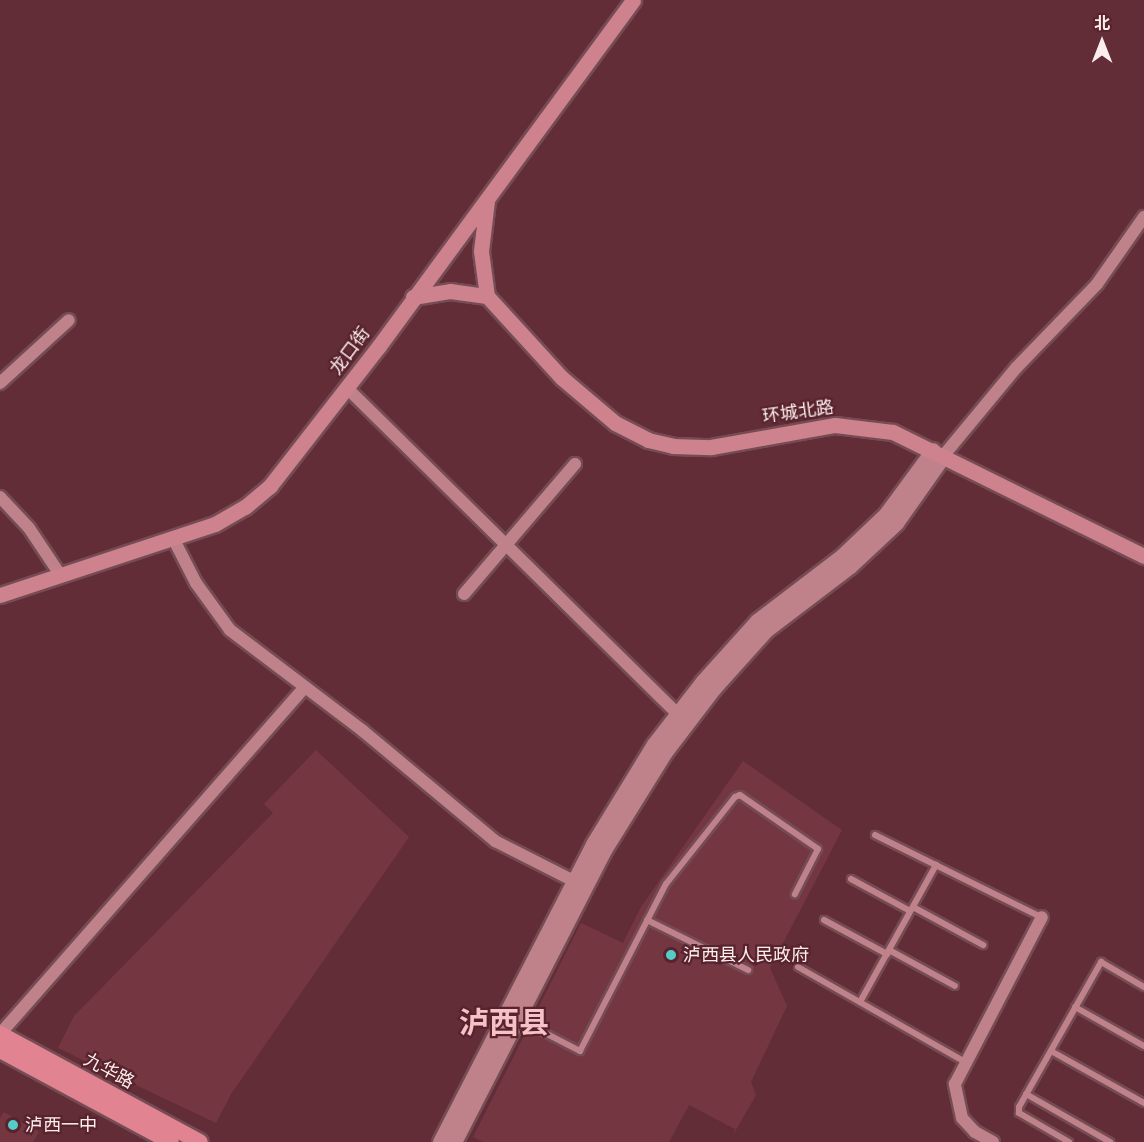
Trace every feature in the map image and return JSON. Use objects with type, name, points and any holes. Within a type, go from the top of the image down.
[{"type":"highway","name":"九华路","points":[[0,1034],[200,1142]]},
{"type":"highway","name":"九华路","points":[[0,1050],[171,1142]]},
{"type":"main road","name":"龙口街","points":[[0,595],[215,524],[258,497],[281,474],[347,388],[633,0]]},
{"type":"main road","points":[[413,297],[450,291],[487,296],[481,244],[489,195]]},
{"type":"main road","name":"环城北路","points":[[487,296],[571,386],[615,423],[648,440],[673,446],[711,447],[820,426],[850,425],[893,432],[938,452],[1144,556]]},
{"type":"street","points":[[440,1142],[617,802],[678,712],[757,621],[878,523],[938,452],[1097,284],[1144,217]]},
{"type":"street","points":[[0,383],[69,320]]},
{"type":"street","points":[[347,388],[678,712]]},
{"type":"street","points":[[454,1142],[622,817],[688,720],[766,630],[850,566],[896,523],[938,452]]},
{"type":"street","points":[[464,594],[575,464]]},
{"type":"street","points":[[0,497],[29,528],[61,576]]},
{"type":"street","points":[[173,538],[196,583],[230,630],[305,687],[495,841],[574,881]]},
{"type":"street","points":[[0,1034],[305,687]]},
{"type":"street","points":[[993,1142],[975,1132],[957,1109],[955,1084],[964,1062],[1042,917]]},
{"type":"lane","points":[[518,1019],[580,1051],[666,884],[726,803],[740,795],[818,849],[795,894]]},
{"type":"lane","points":[[875,835],[1042,917]]},
{"type":"lane","points":[[860,1002],[936,865]]},
{"type":"lane","points":[[851,879],[983,945]]},
{"type":"lane","points":[[647,920],[748,970]]},
{"type":"lane","points":[[824,920],[955,986]]},
{"type":"lane","points":[[1069,1142],[1019,1113],[1026,1094],[1101,962],[1144,987]]},
{"type":"lane","points":[[798,967],[964,1062]]},
{"type":"lane","points":[[1076,1007],[1144,1046]]},
{"type":"lane","points":[[1051,1051],[1144,1104]]},
{"type":"lane","points":[[1026,1094],[1110,1142]]},
{"type":"shaded area","points":[[316,750],[409,837],[231,1094],[216,1123],[58,1048],[74,1016],[273,813],[264,804]]},
{"type":"shaded area","name":"泸西县人民政府","points":[[743,761],[842,830],[770,968],[787,1006],[751,1082],[756,1095],[733,1135],[735,1129],[689,1105],[669,1142],[483,1142],[473,1137],[581,923],[623,943],[641,907]]},
{"type":"shaded area","name":"泸西一中","points":[[4,1112],[39,1132],[33,1142],[0,1142],[0,1118]]},
{"type":"place","name":"泸西县人民政府","points":[[671,955]]},
{"type":"place","name":"泸西一中","points":[[13,1125]]},
{"type":"district","name":"泸西县","points":[[504,1023]]}]
